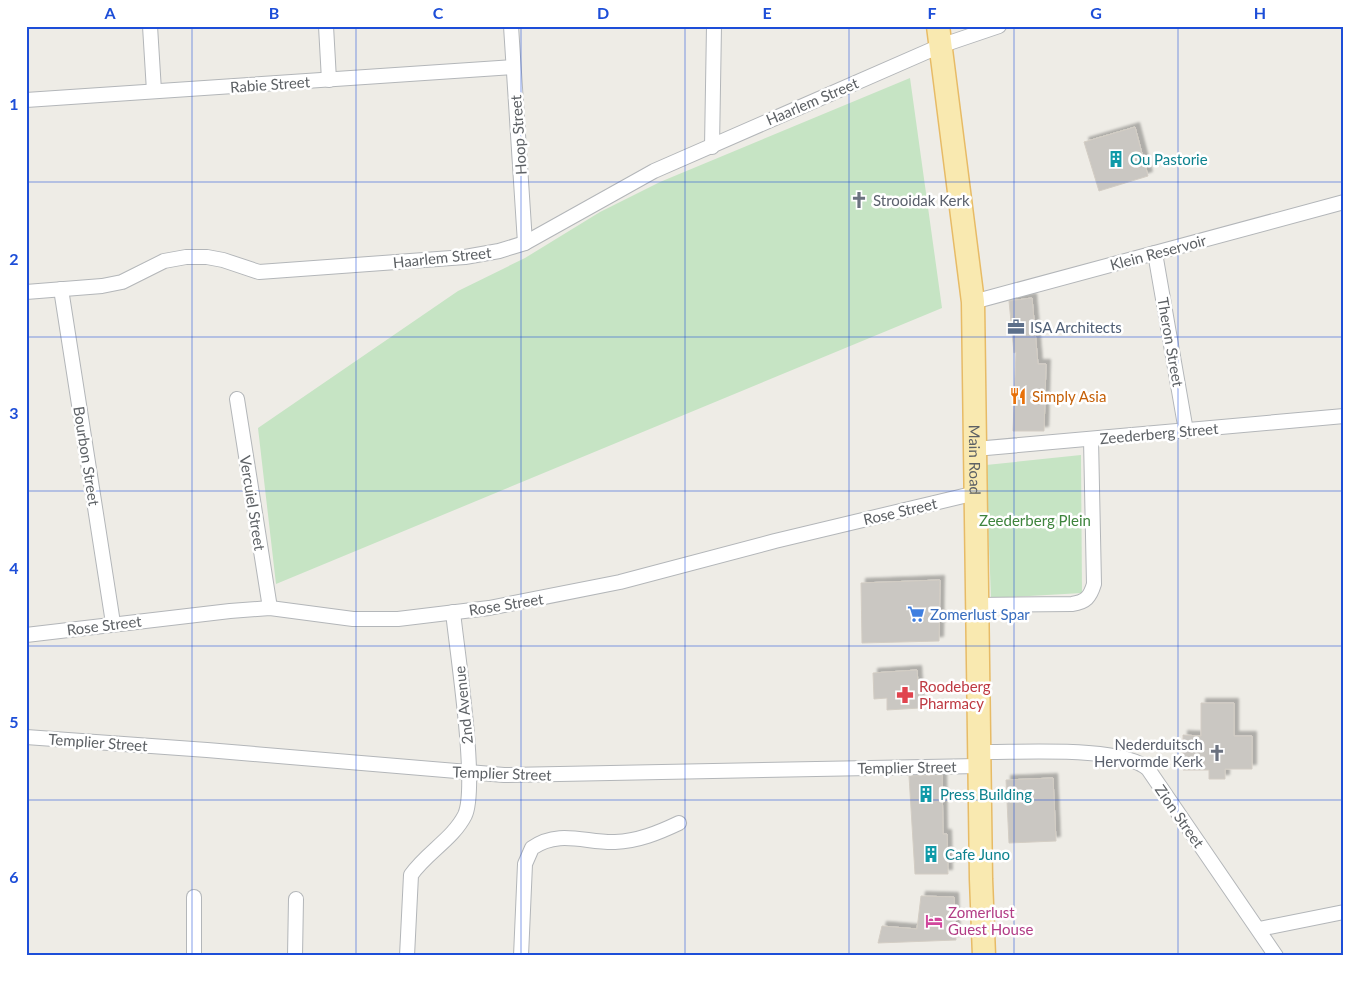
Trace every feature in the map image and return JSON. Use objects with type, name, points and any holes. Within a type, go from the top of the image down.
[{"type":"main road","name":"Main Road","points":[[939,36],[973,302],[979,759],[984,956]]},
{"type":"street","points":[[150,26],[154,91]]},
{"type":"street","points":[[326,26],[329,80]]},
{"type":"street","name":"Hoop Street","points":[[511,26],[525,243]]},
{"type":"street","points":[[712,147],[714,26]]},
{"type":"street","name":"Haarlem Street","points":[[26,292],[102,286],[122,282],[164,261],[186,257],[207,257],[246,269],[266,272],[464,257],[499,251],[525,243],[654,171],[712,147],[939,36],[999,26]]},
{"type":"street","name":"Rabie Street","points":[[26,100],[513,67]]},
{"type":"street","name":"Klein Reservoir","points":[[973,302],[1344,202]]},
{"type":"street","name":"Theron Street","points":[[1155,253],[1186,431]]},
{"type":"street","name":"Bourbon Street","points":[[61,289],[114,624]]},
{"type":"street","name":"Vercuiel Street","points":[[238,398],[270,608]]},
{"type":"street","name":"Zeederberg Street","points":[[975,449],[1344,416]]},
{"type":"street","points":[[977,605],[1072,604],[1086,600],[1091,595],[1094,584],[1091,439]]},
{"type":"street","name":"Rose Street","points":[[26,635],[270,608],[353,619],[398,619],[453,612],[533,600],[620,582],[775,541],[976,493]]},
{"type":"street","name":"2nd Avenue","points":[[407,956],[411,875],[418,864],[456,829],[466,813],[469,773],[453,612]]},
{"type":"street","name":"Templier Street","points":[[26,737],[207,750],[469,773],[556,776],[979,759]]},
{"type":"street","name":"Zion Street","points":[[979,759],[1113,755],[1141,763],[1148,770],[1276,956]]},
{"type":"street","points":[[521,956],[525,864],[532,848],[553,838],[570,837],[614,842],[636,840],[678,823]]},
{"type":"street","points":[[194,897],[194,956]]},
{"type":"street","points":[[295,956],[296,899]]},
{"type":"street","points":[[1259,929],[1344,912]]},
{"type":"green space","points":[[910,78],[942,308],[276,584],[258,428],[458,291],[525,258],[600,212],[660,182]]},
{"type":"green space","name":"Zeederberg Plein","points":[[1081,455],[1082,593],[991,598],[986,465]]},
{"type":"building","name":"Ou Pastorie","points":[[1135,127],[1148,176],[1099,191],[1084,142]]},
{"type":"building","points":[[1032,298],[1038,364],[1046,364],[1044,431],[1013,431],[1016,352],[1014,353],[1009,301]]},
{"type":"building","points":[[940,580],[939,641],[862,643],[861,583]]},
{"type":"building","points":[[917,670],[920,708],[887,710],[887,698],[874,699],[873,673]]},
{"type":"building","name":"Nederduitsch Hervormde Kerk","points":[[1201,703],[1234,703],[1234,736],[1252,736],[1252,769],[1225,769],[1225,779],[1209,779],[1209,770],[1183,770],[1183,735],[1201,736]]},
{"type":"building","points":[[942,775],[943,834],[947,834],[948,874],[915,874],[909,776]]},
{"type":"building","points":[[1053,778],[1056,841],[1009,843],[1006,780]]},
{"type":"building","name":"Zomerlust Guest House","points":[[921,896],[954,897],[956,940],[878,943],[882,926],[917,929]]},
{"type":"place","name":"Ou Pastorie","points":[[1116,159]]},
{"type":"place","name":"Strooidak Kerk","points":[[859,200]]},
{"type":"place","name":"ISA Architects","points":[[1016,327]]},
{"type":"place","name":"Simply Asia","points":[[1018,396]]},
{"type":"place","name":"Zomerlust Spar","points":[[916,614]]},
{"type":"place","name":"Roodeberg Pharmacy","points":[[905,695]]},
{"type":"place","name":"Nederduitsch Hervormde Kerk","points":[[1217,753]]},
{"type":"place","name":"Press Building","points":[[926,794]]},
{"type":"place","name":"Cafe Juno","points":[[931,854]]},
{"type":"place","name":"Zomerlust Guest House","points":[[934,921]]}]
